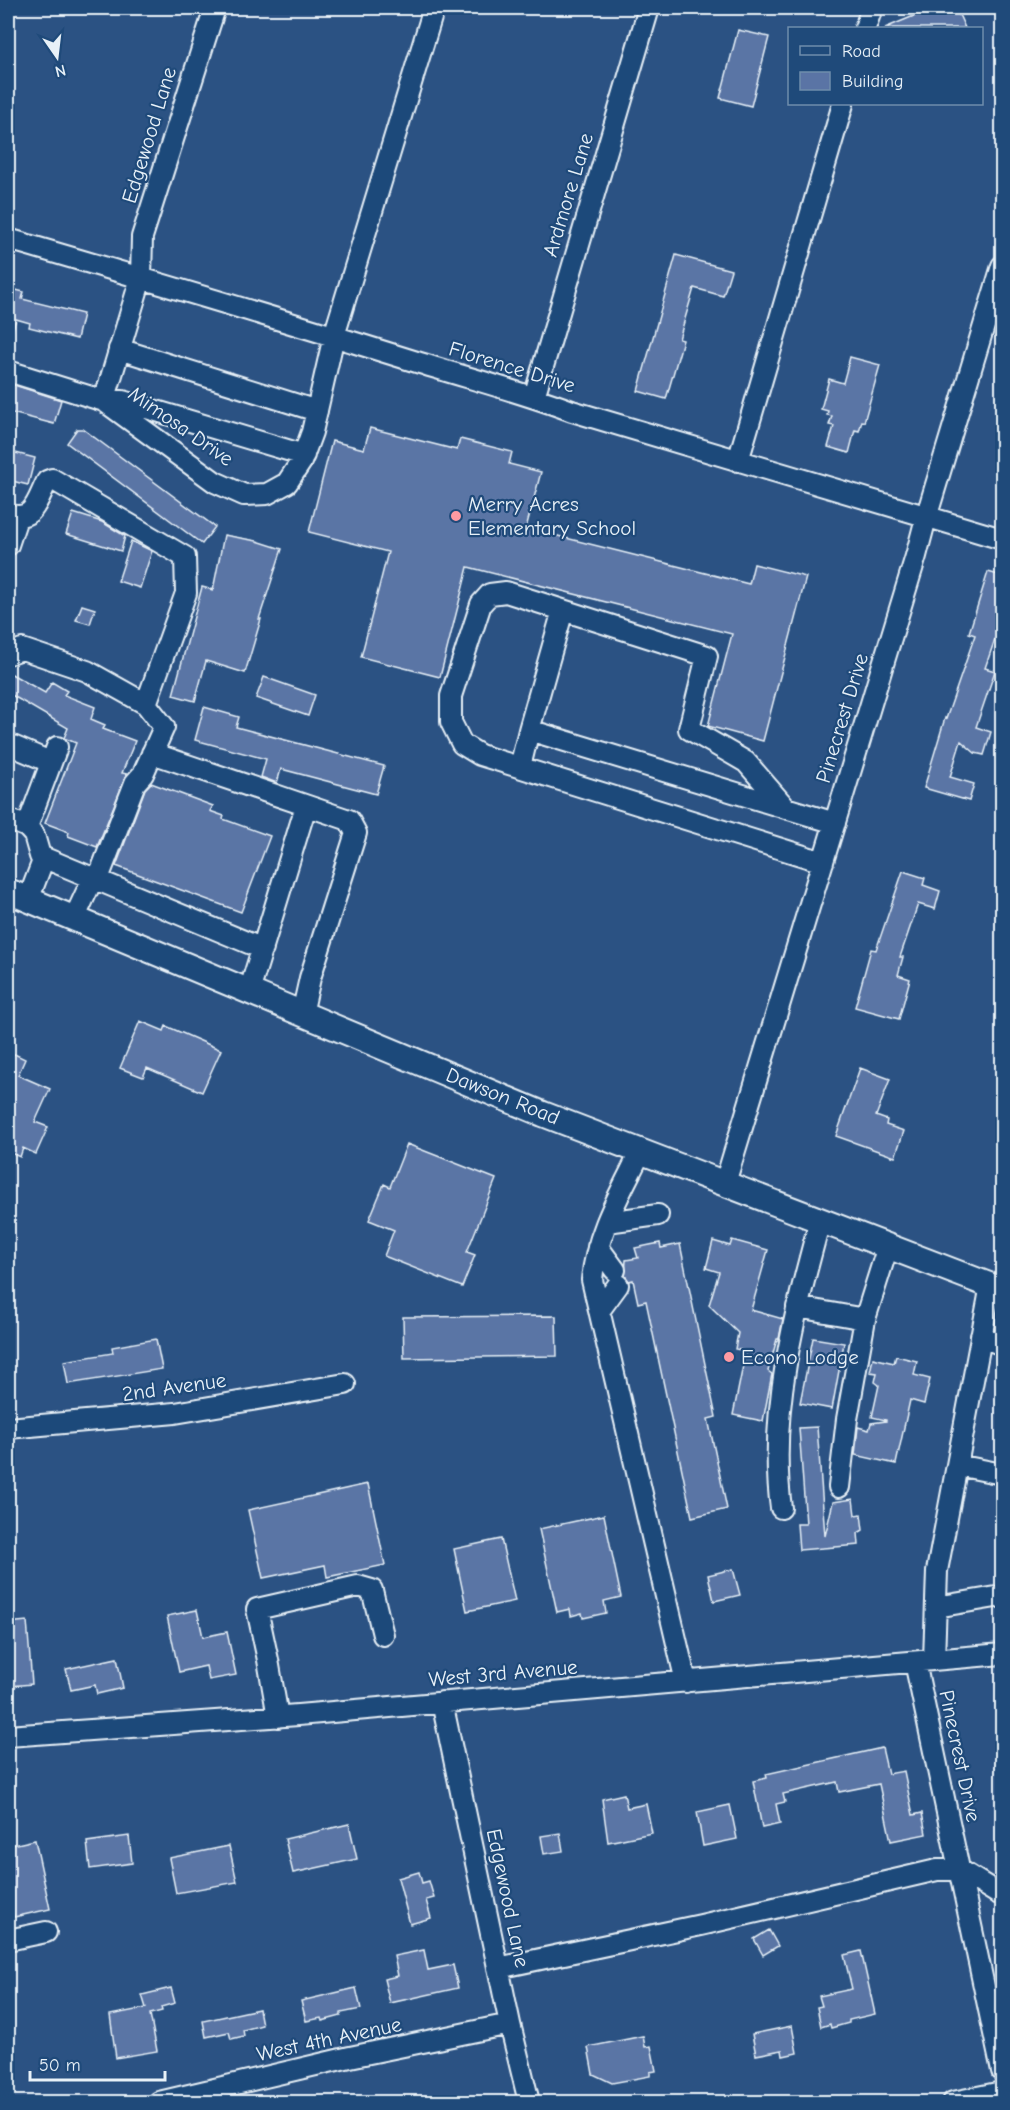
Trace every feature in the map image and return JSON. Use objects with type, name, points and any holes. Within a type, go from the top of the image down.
[{"type":"main road","name":"Dawson Road","points":[[18,896],[543,1114],[997,1288]]},
{"type":"street","name":"Edgewood Lane","points":[[141,278],[142,237],[215,8]]},
{"type":"street","name":"Mimosa Drive","points":[[8,371],[104,401],[215,482],[244,495],[267,494],[287,483],[304,455],[317,411],[334,336],[434,8]]},
{"type":"street","name":"Ardmore Lane","points":[[534,397],[649,8]]},
{"type":"street","points":[[865,27],[872,8]]},
{"type":"street","points":[[738,461],[843,105]]},
{"type":"street","name":"Florence Drive","points":[[8,239],[334,336],[926,518],[1002,539]]},
{"type":"street","name":"Pinecrest Drive","points":[[724,1183],[916,556],[1002,266]]},
{"type":"street","name":"Mimosa Drive","points":[[104,401],[141,278]]},
{"type":"street","points":[[119,349],[317,411]]},
{"type":"street","points":[[104,401],[123,401],[304,455]]},
{"type":"street","points":[[8,545],[12,516],[24,517],[30,514],[47,481],[52,479],[185,557],[186,593],[146,704]]},
{"type":"street","points":[[785,807],[746,762],[689,729],[707,656],[506,592],[490,594],[481,604],[451,696],[451,722],[462,744],[480,755],[823,862]]},
{"type":"street","points":[[520,767],[563,610]]},
{"type":"street","points":[[8,654],[22,649],[87,671],[146,704],[164,727],[143,774],[135,783],[101,871],[93,878],[74,919]]},
{"type":"street","points":[[529,730],[835,823]]},
{"type":"street","points":[[8,744],[53,755],[27,827]]},
{"type":"street","points":[[152,753],[349,820],[356,833],[310,978],[302,1014]]},
{"type":"street","points":[[249,992],[306,806]]},
{"type":"street","points":[[8,819],[27,827],[34,835],[40,856],[263,949]]},
{"type":"street","points":[[18,896],[44,858]]},
{"type":"street","points":[[641,1151],[606,1222],[593,1261],[592,1280],[687,1682]]},
{"type":"street","points":[[606,1222],[658,1215]]},
{"type":"street","points":[[781,1508],[776,1473],[779,1408],[798,1307],[820,1220]]},
{"type":"street","points":[[839,1487],[847,1419],[865,1319],[888,1246]]},
{"type":"street","points":[[598,1247],[617,1277],[599,1311]]},
{"type":"street","name":"Pinecrest Drive","points":[[997,1288],[981,1336],[938,1571],[936,1607],[924,1661],[960,1870],[1002,2071]]},
{"type":"street","points":[[798,1307],[865,1319]]},
{"type":"street","points":[[981,1336],[1002,1345]]},
{"type":"street","name":"2nd Avenue","points":[[8,1428],[175,1413],[345,1384]]},
{"type":"street","points":[[957,1465],[1002,1474]]},
{"type":"street","points":[[278,1717],[257,1609],[358,1586],[372,1590],[383,1635]]},
{"type":"street","points":[[936,1607],[1002,1596]]},
{"type":"street","name":"West 3rd Avenue","points":[[8,1736],[278,1717],[1002,1654]]},
{"type":"street","name":"Edgewood Lane","points":[[442,1702],[510,2024],[529,2103]]},
{"type":"street","points":[[498,1968],[701,1925],[937,1870],[960,1870],[996,1893],[1002,1891]]},
{"type":"street","points":[[8,1940],[46,1932]]},
{"type":"street","name":"West 4th Avenue","points":[[159,2103],[350,2057],[510,2024]]},
{"type":"street","points":[[953,2103],[1002,2092]]},
{"type":"building","points":[[919,8],[956,8],[965,27],[887,27],[921,13]]},
{"type":"building","points":[[738,30],[769,37],[751,106],[720,98]]},
{"type":"building","points":[[676,255],[731,270],[723,296],[694,288],[679,339],[683,340],[666,399],[638,391]]},
{"type":"building","points":[[8,288],[24,292],[22,299],[83,314],[77,339],[29,327],[30,323],[16,319],[11,335],[8,335]]},
{"type":"building","points":[[850,357],[880,365],[864,422],[862,421],[859,431],[855,430],[849,453],[828,447],[834,426],[829,425],[832,416],[827,415],[828,411],[821,409],[829,379],[843,383]]},
{"type":"building","points":[[8,383],[61,400],[54,424],[8,412]]},
{"type":"building","points":[[370,428],[457,450],[460,439],[512,452],[509,464],[541,472],[526,528],[749,584],[754,564],[806,577],[763,741],[708,726],[732,634],[468,567],[440,677],[361,657],[388,552],[309,532],[332,441],[364,449]]},
{"type":"building","points":[[77,429],[83,429],[215,527],[202,544],[67,443]]},
{"type":"building","points":[[8,451],[35,458],[28,485],[8,480]]},
{"type":"building","points":[[73,513],[102,522],[125,536],[121,551],[66,534]]},
{"type":"building","points":[[224,535],[257,541],[282,549],[259,619],[261,619],[245,673],[206,661],[195,701],[173,695],[202,587],[213,590]]},
{"type":"building","points":[[131,541],[152,551],[140,588],[118,581]]},
{"type":"building","points":[[988,572],[1002,576],[1002,619],[985,668],[995,671],[976,727],[991,732],[984,755],[975,753],[961,741],[950,777],[974,784],[969,801],[924,788],[945,718],[975,635],[969,633]]},
{"type":"building","points":[[82,605],[95,609],[90,624],[76,620]]},
{"type":"building","points":[[8,672],[45,693],[52,682],[67,691],[64,695],[95,707],[91,719],[105,725],[103,729],[135,741],[122,773],[127,774],[97,847],[68,836],[69,832],[45,823],[76,743],[64,738],[68,728],[8,693]]},
{"type":"building","points":[[264,677],[315,695],[308,716],[256,698]]},
{"type":"building","points":[[204,707],[239,717],[236,727],[384,766],[376,794],[281,769],[277,783],[261,777],[266,759],[195,740]]},
{"type":"building","points":[[151,783],[213,806],[210,811],[224,816],[223,819],[270,836],[241,912],[116,866],[145,789]]},
{"type":"building","points":[[903,871],[925,878],[923,885],[940,891],[935,909],[918,904],[900,957],[903,957],[898,975],[910,979],[899,1019],[855,1007],[871,949],[876,950]]},
{"type":"building","points":[[140,1021],[164,1031],[166,1026],[221,1050],[202,1092],[147,1068],[143,1077],[120,1068]]},
{"type":"building","points":[[8,1051],[25,1059],[18,1075],[50,1089],[35,1122],[48,1127],[36,1154],[23,1148],[20,1157],[8,1152]]},
{"type":"building","points":[[860,1068],[890,1079],[876,1116],[887,1120],[886,1125],[904,1131],[895,1157],[836,1136]]},
{"type":"building","points":[[407,1144],[496,1179],[467,1252],[475,1255],[462,1287],[384,1256],[394,1230],[369,1220],[384,1184],[390,1187]]},
{"type":"building","points":[[732,1240],[768,1250],[751,1310],[783,1319],[768,1371],[772,1374],[763,1421],[733,1415],[746,1351],[735,1349],[738,1333],[709,1305],[719,1272],[706,1268],[713,1241],[730,1246]]},
{"type":"building","points":[[660,1243],[661,1248],[680,1244],[716,1417],[708,1419],[727,1509],[692,1517],[646,1301],[638,1303],[633,1280],[629,1281],[625,1276],[626,1260],[638,1258],[635,1248]]},
{"type":"building","points":[[556,1316],[557,1356],[404,1358],[403,1317]]},
{"type":"building","points":[[813,1338],[844,1343],[832,1409],[800,1403]]},
{"type":"building","points":[[156,1339],[162,1369],[68,1384],[64,1361],[113,1353],[112,1347]]},
{"type":"building","points":[[896,1356],[917,1361],[914,1375],[930,1379],[924,1404],[910,1400],[896,1464],[855,1455],[858,1427],[869,1430],[871,1423],[886,1421],[872,1417],[879,1385],[875,1382],[877,1373],[870,1372],[873,1358],[894,1363]]},
{"type":"building","points":[[817,1427],[825,1536],[833,1502],[853,1499],[855,1515],[861,1514],[863,1530],[858,1533],[859,1545],[799,1550],[797,1524],[806,1524],[799,1428]]},
{"type":"building","points":[[368,1484],[385,1565],[327,1577],[325,1565],[263,1578],[248,1510]]},
{"type":"building","points":[[604,1515],[621,1597],[604,1601],[606,1613],[583,1618],[582,1613],[571,1616],[570,1609],[557,1612],[539,1529]]},
{"type":"building","points":[[501,1539],[515,1601],[467,1611],[454,1549]]},
{"type":"building","points":[[733,1569],[740,1595],[714,1601],[708,1575]]},
{"type":"building","points":[[197,1610],[203,1637],[227,1632],[236,1675],[209,1680],[206,1666],[179,1672],[167,1616]]},
{"type":"building","points":[[27,1621],[32,1684],[10,1686],[8,1623]]},
{"type":"building","points":[[117,1658],[123,1688],[97,1694],[95,1685],[71,1690],[66,1669]]},
{"type":"building","points":[[882,1748],[888,1774],[904,1771],[913,1815],[922,1813],[926,1834],[891,1841],[879,1784],[839,1792],[837,1782],[783,1794],[785,1802],[776,1804],[780,1824],[762,1828],[753,1781],[767,1778],[766,1774]]},
{"type":"building","points":[[624,1794],[627,1808],[646,1804],[652,1833],[608,1842],[602,1799]]},
{"type":"building","points":[[730,1805],[737,1839],[703,1846],[697,1812]]},
{"type":"building","points":[[349,1824],[357,1859],[293,1873],[285,1839]]},
{"type":"building","points":[[560,1833],[563,1851],[544,1854],[541,1836]]},
{"type":"building","points":[[129,1836],[132,1863],[90,1869],[87,1842]]},
{"type":"building","points":[[35,1840],[50,1909],[14,1917],[8,1884],[8,1846]]},
{"type":"building","points":[[229,1846],[237,1882],[176,1893],[169,1858]]},
{"type":"building","points":[[419,1872],[422,1883],[429,1881],[434,1898],[426,1900],[431,1918],[410,1924],[398,1878]]},
{"type":"building","points":[[769,1930],[778,1946],[763,1955],[754,1939]]},
{"type":"building","points":[[424,1950],[428,1970],[453,1965],[458,1988],[390,2003],[384,1979],[398,1976],[394,1956]]},
{"type":"building","points":[[861,1951],[875,2014],[849,2020],[849,2023],[831,2028],[830,2024],[821,2027],[817,2007],[822,2006],[819,1996],[852,1989],[844,1955]]},
{"type":"building","points":[[171,1988],[175,2003],[161,2007],[162,2011],[150,2014],[157,2051],[116,2058],[110,2015],[146,2008],[142,1995]]},
{"type":"building","points":[[356,1988],[361,2009],[341,2013],[341,2016],[322,2021],[321,2018],[306,2021],[301,2001]]},
{"type":"building","points":[[259,2009],[262,2025],[243,2030],[244,2036],[231,2039],[229,2032],[206,2037],[203,2021]]},
{"type":"building","points":[[792,2026],[797,2053],[783,2056],[782,2050],[756,2055],[752,2034]]},
{"type":"building","points":[[643,2036],[645,2047],[651,2046],[656,2071],[650,2072],[650,2076],[612,2083],[593,2074],[588,2047]]},
{"type":"place","name":"Merry Acres Elementary School","points":[[456,516]]},
{"type":"place","name":"Econo Lodge","points":[[729,1357]]}]
